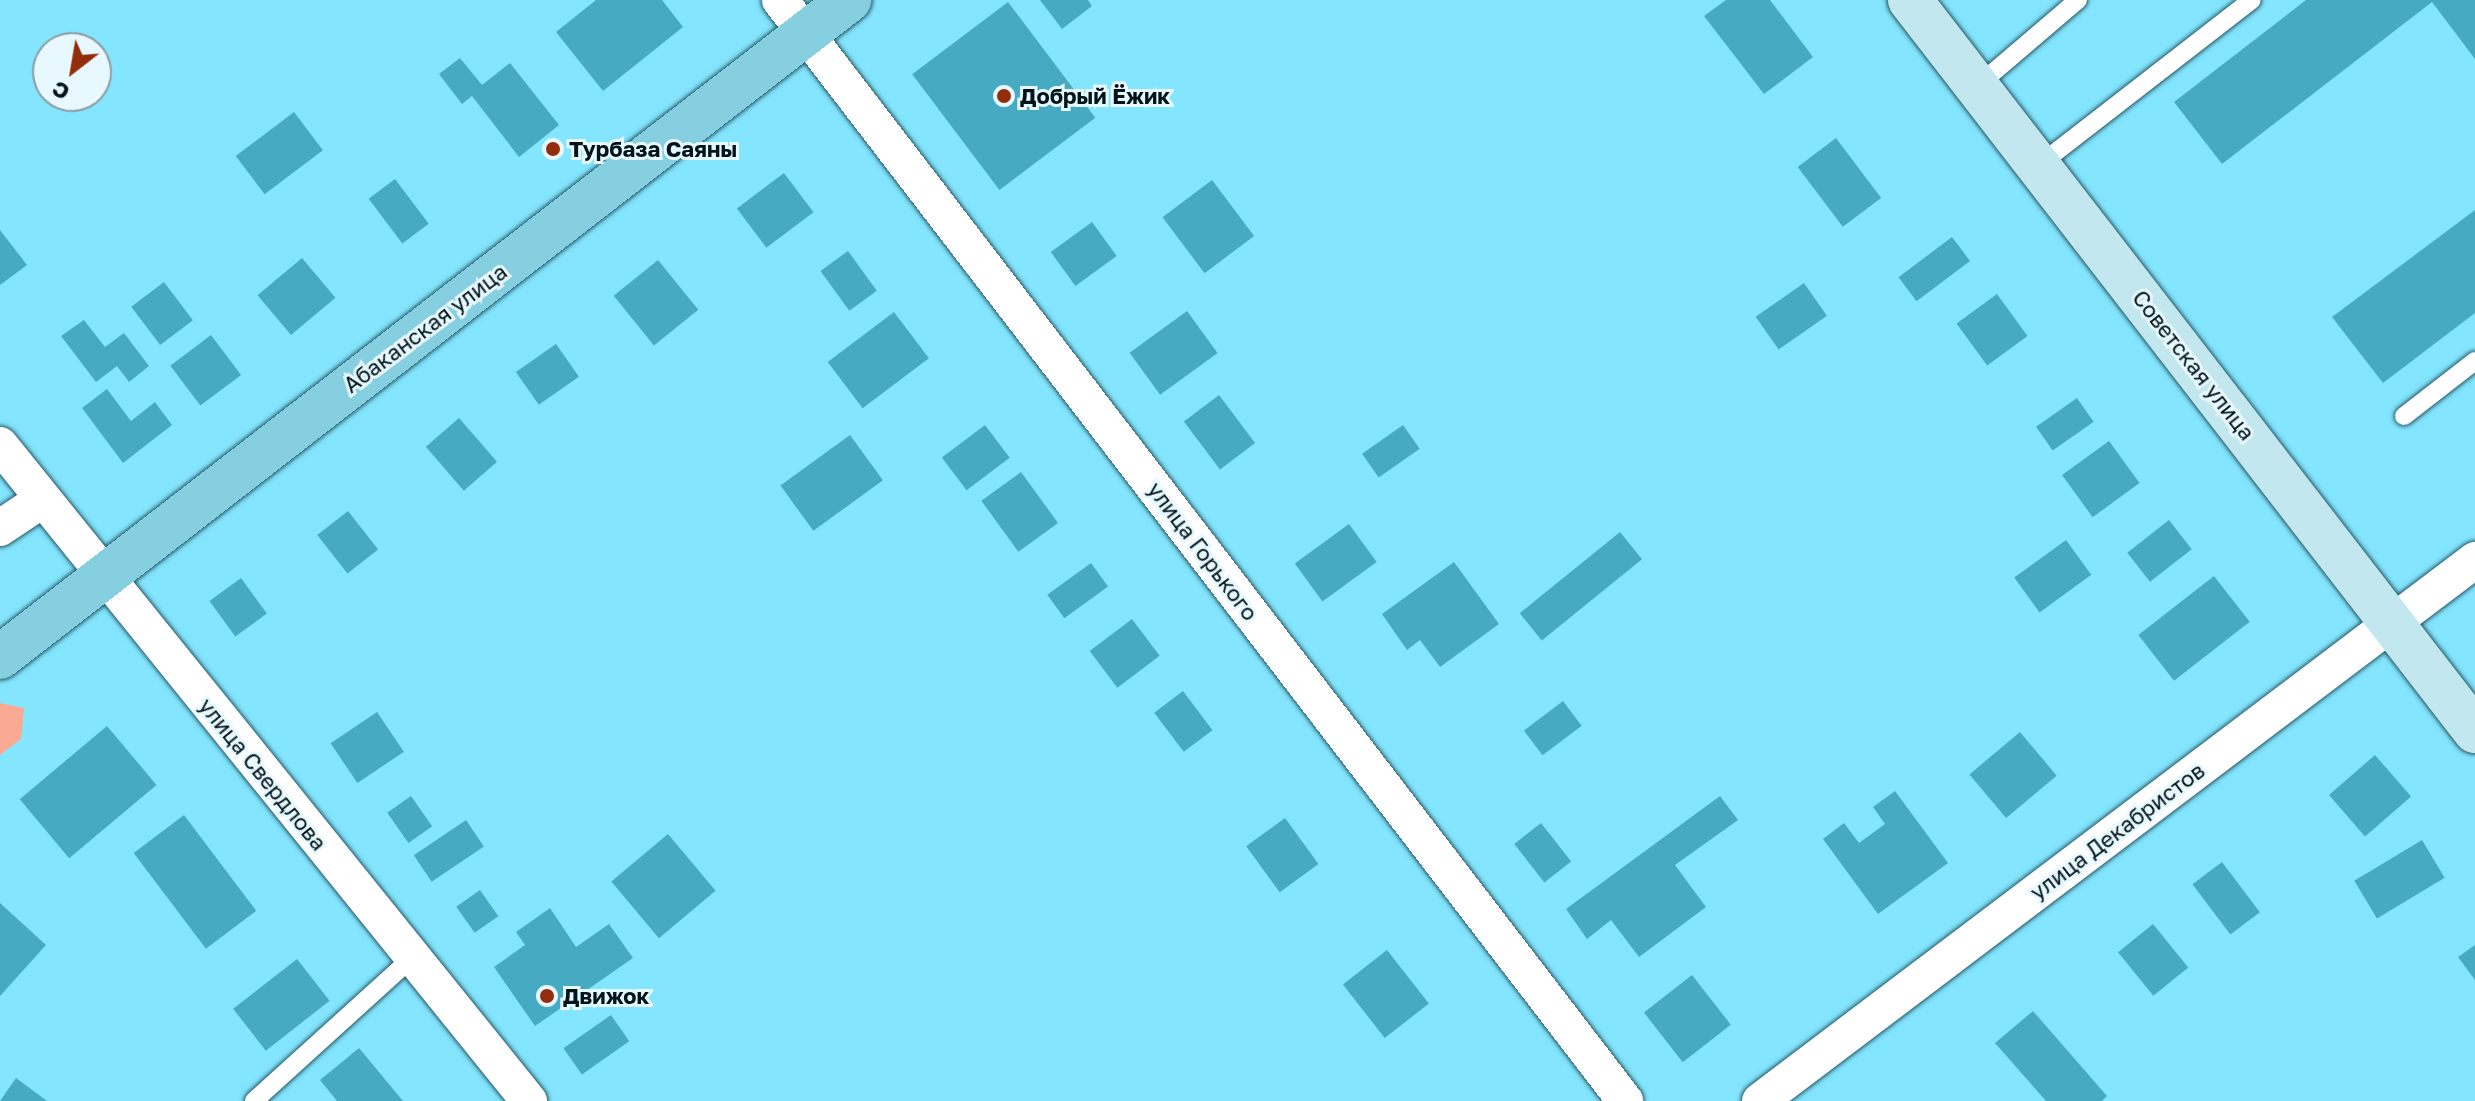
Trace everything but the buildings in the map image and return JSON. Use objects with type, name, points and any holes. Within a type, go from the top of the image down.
[{"type":"main road","name":"Абаканская улица","points":[[0,657],[793,17],[849,0]]},
{"type":"street","name":"Советская улица","points":[[1910,0],[1974,89],[2039,165],[2475,731]]},
{"type":"street","name":"улица Горького","points":[[793,17],[1625,1101]]},
{"type":"street","name":"улица Свердлова","points":[[0,445],[101,576],[529,1101]]},
{"type":"street","points":[[0,528],[42,500]]},
{"type":"street","name":"улица Декабристов","points":[[1760,1101],[2475,560]]},
{"type":"lane","points":[[1974,89],[2078,0]]},
{"type":"lane","points":[[2039,165],[2252,0]]},
{"type":"lane","points":[[2404,416],[2475,361]]},
{"type":"lane","points":[[254,1101],[413,957]]},
{"type":"shaded area","points":[[0,703],[24,708],[21,739],[0,755]]},
{"type":"place","name":"Добрый Ёжик","points":[[1004,96]]},
{"type":"place","name":"Турбаза Саяны","points":[[553,149]]},
{"type":"place","name":"Движок","points":[[547,996]]}]
